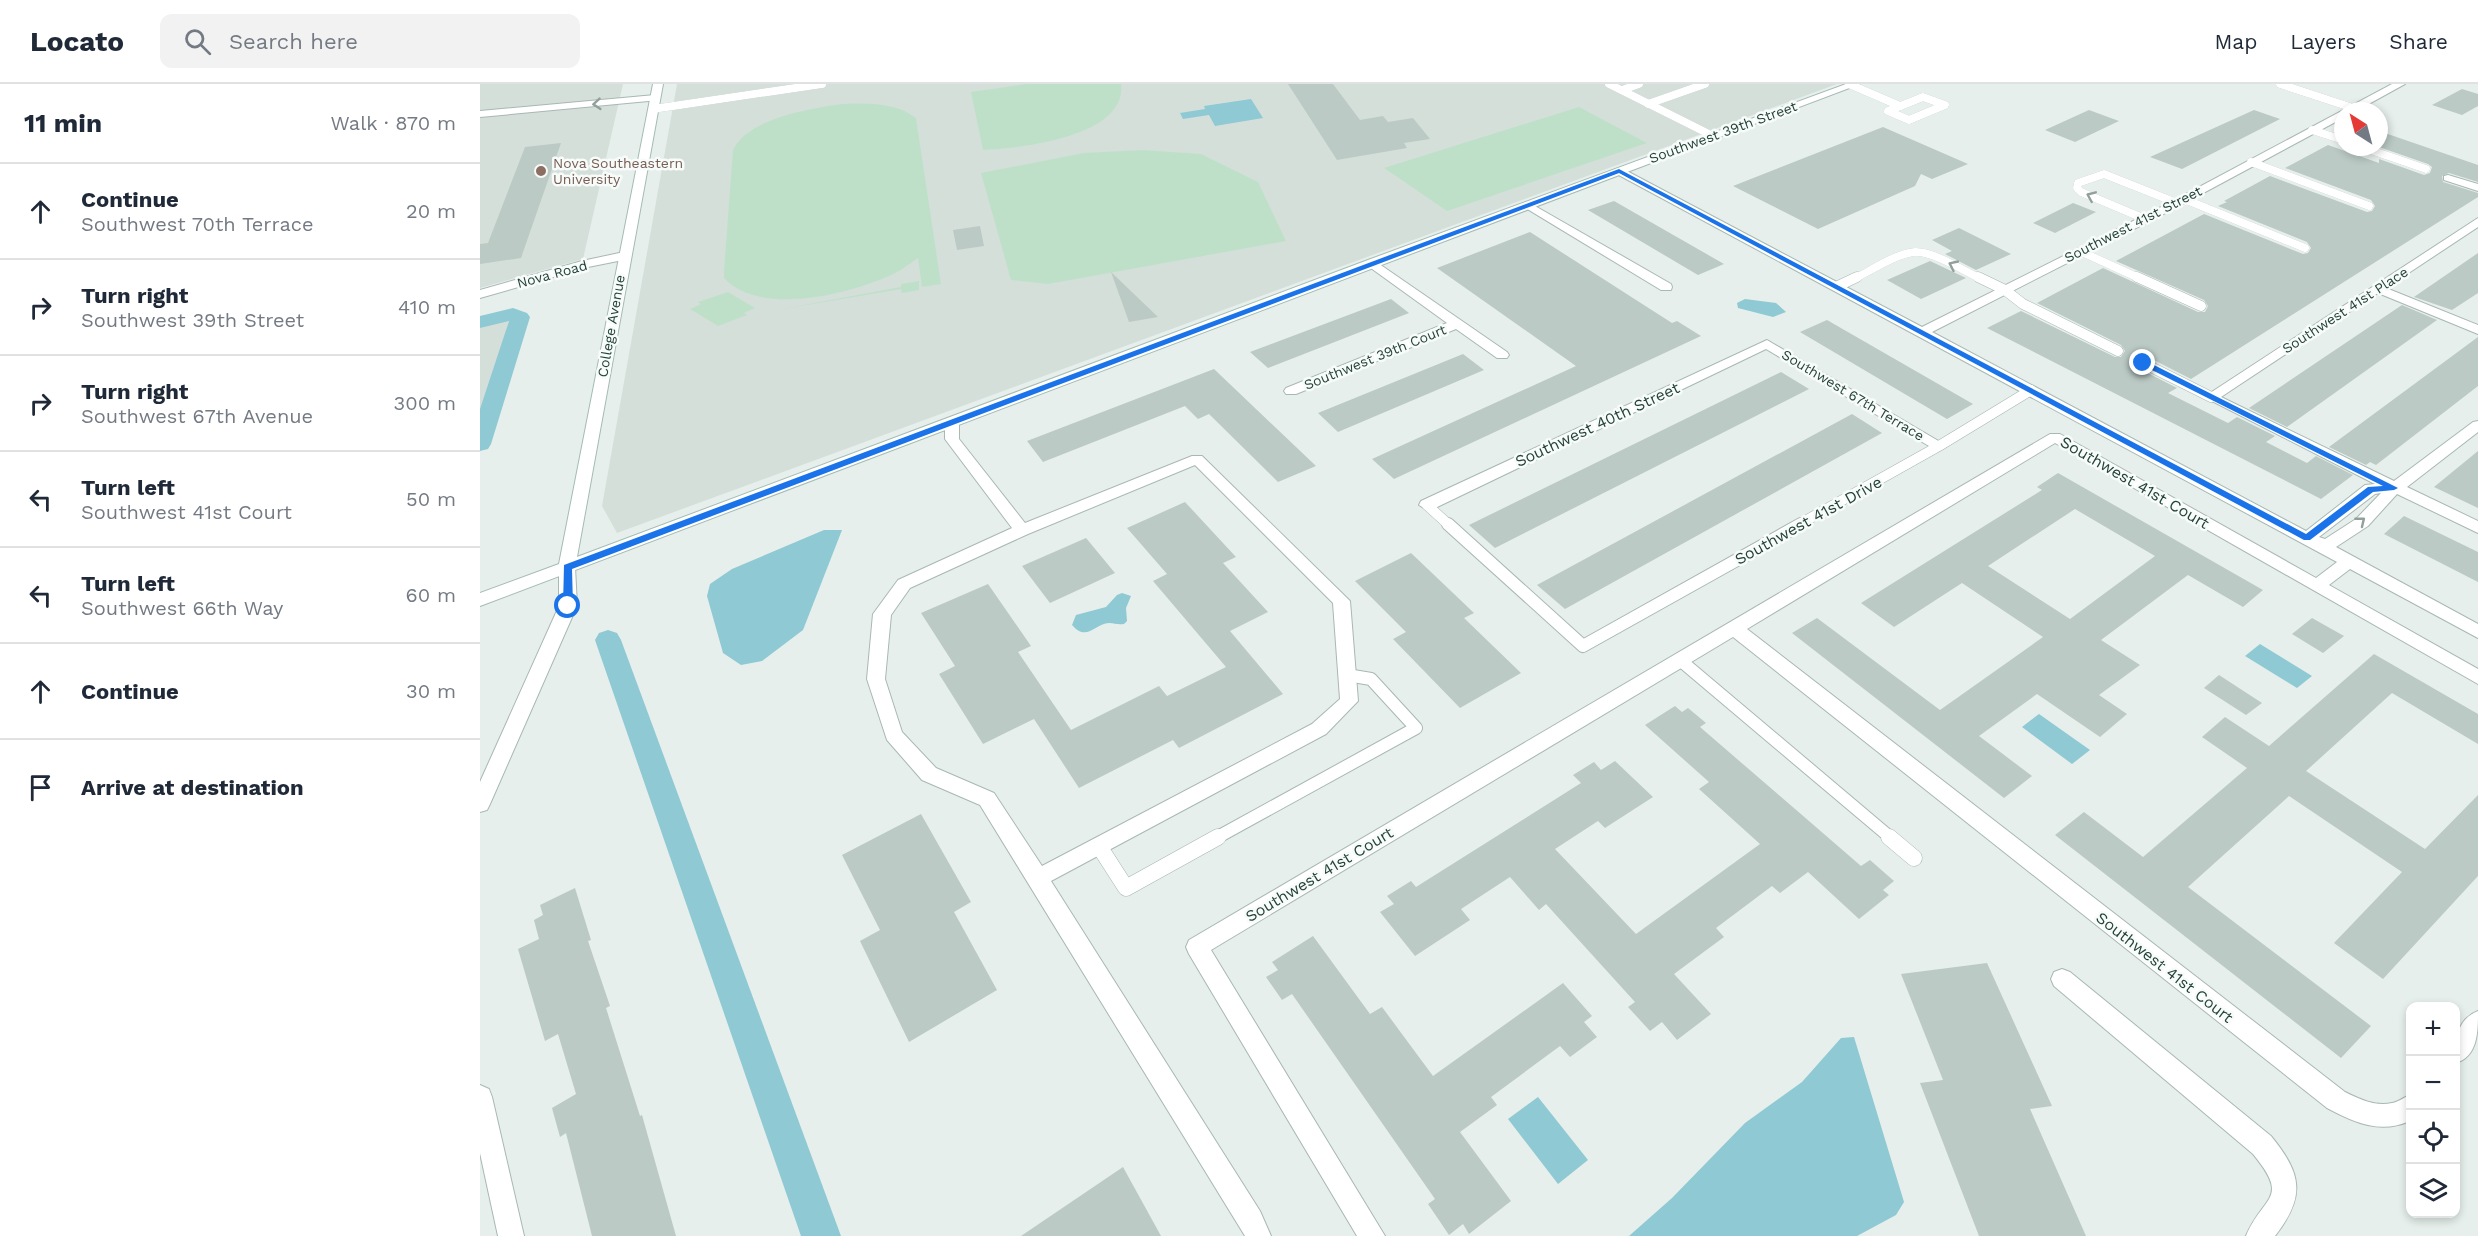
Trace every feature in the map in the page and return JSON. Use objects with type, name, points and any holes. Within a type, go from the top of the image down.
[{"type":"street","name":"College Avenue","points":[[480,804],[568,606],[567,567],[658,84]]},
{"type":"street","name":"Southwest 39th Street","points":[[480,600],[1852,84]]},
{"type":"street","name":"Southwest 41st Street","points":[[2365,102],[2400,84]]},
{"type":"street","points":[[480,114],[654,104]]},
{"type":"street","points":[[480,121],[507,121],[654,104]]},
{"type":"street","points":[[507,121],[518,111]]},
{"type":"street","name":"Southwest 41st Street","points":[[1922,332],[2082,252],[2334,119]]},
{"type":"street","points":[[1619,171],[1838,286],[2478,632]]},
{"type":"street","points":[[2448,178],[2478,188]]},
{"type":"street","points":[[1528,205],[1666,287]]},
{"type":"street","name":"Southwest 41st Place","points":[[2211,397],[2478,222]]},
{"type":"street","name":"Nova Road","points":[[480,294],[586,264],[624,256]]},
{"type":"street","points":[[1372,263],[1502,355]]},
{"type":"street","points":[[2378,289],[2478,330]]},
{"type":"street","name":"Southwest 39th Court","points":[[1291,391],[1458,323]]},
{"type":"street","name":"Southwest 67th Terrace","points":[[1767,344],[1939,446]]},
{"type":"street","name":"Southwest 40th Street","points":[[1427,505],[1767,344]]},
{"type":"street","points":[[2211,397],[2478,528]]},
{"type":"street","points":[[2055,437],[2085,419]]},
{"type":"street","points":[[952,422],[952,439],[1022,530]]},
{"type":"street","points":[[2322,546],[2334,543],[2386,500],[2394,488],[2412,477],[2478,424]]},
{"type":"street","name":"Southwest 41st Court","points":[[1372,1236],[1197,946],[2055,437],[2478,677]]},
{"type":"street","points":[[1038,878],[1319,729],[1348,701],[1341,601],[1197,459],[1022,530],[903,584],[882,614],[876,679],[894,735],[929,774],[987,799],[1251,1220],[1258,1236]]},
{"type":"street","points":[[2307,538],[2371,489],[2394,488]]},
{"type":"street","points":[[2317,586],[2348,562]]},
{"type":"street","name":"Southwest 41st Court","points":[[1734,628],[2336,1100],[2359,1111],[2386,1117],[2407,1110]]},
{"type":"street","points":[[2062,979],[2262,1145],[2276,1161],[2285,1178],[2286,1196],[2277,1214],[2259,1236]]},
{"type":"street","points":[[2460,1047],[2478,1022]]},
{"type":"street","points":[[480,1097],[511,1236]]},
{"type":"lane","points":[[654,104],[822,84]]},
{"type":"lane","points":[[1609,84],[1713,135]]},
{"type":"lane","points":[[1622,90],[1639,84]]},
{"type":"lane","points":[[1648,104],[1705,84]]},
{"type":"lane","points":[[1852,84],[1900,106],[1923,97],[1945,105],[1909,120],[1888,111],[1900,106]]},
{"type":"lane","points":[[2280,84],[2334,105]]},
{"type":"lane","points":[[2313,130],[2334,137]]},
{"type":"lane","points":[[2388,156],[2426,169]]},
{"type":"lane","points":[[2251,162],[2368,206]]},
{"type":"lane","points":[[2145,219],[2080,192],[2077,188],[2078,183],[2104,174],[2305,248]]},
{"type":"lane","points":[[1838,286],[1906,254],[1917,252],[1929,254],[2005,290],[2023,304],[2118,351]]},
{"type":"lane","points":[[2082,252],[2200,306]]},
{"type":"lane","points":[[2143,363],[2211,397]]},
{"type":"lane","name":"Southwest 41st Drive","points":[[1427,505],[1583,646],[1939,446],[2031,390]]},
{"type":"lane","points":[[1680,660],[1914,858]]},
{"type":"lane","points":[[1099,846],[1126,888],[1416,728],[1371,679],[1347,675]]},
{"type":"shaded area","name":"Nova Southeastern University","points":[[480,84],[623,84],[583,259],[480,288]]},
{"type":"shaded area","points":[[677,84],[1837,84],[617,533],[602,506]]},
{"type":"shaded area","points":[[509,319],[480,440],[480,327]]},
{"type":"green space","points":[[1026,84],[1121,84],[1118,102],[1107,116],[1090,128],[1045,142],[983,150],[971,92]]},
{"type":"green space","points":[[841,104],[890,106],[916,118],[941,284],[922,287],[918,258],[891,275],[830,295],[782,299],[760,297],[740,290],[724,278],[733,150],[752,130],[766,123],[797,112]]},
{"type":"green space","points":[[1579,107],[1647,143],[1447,211],[1384,168]]},
{"type":"green space","points":[[1143,150],[1201,154],[1258,182],[1286,241],[1048,284],[1011,280],[981,173],[1084,153]]},
{"type":"green space","points":[[919,281],[919,290],[902,293],[901,289],[777,310],[901,287],[901,284]]},
{"type":"green space","points":[[728,292],[755,308],[744,313],[747,315],[718,326],[690,309],[701,304],[698,302]]},
{"type":"water","points":[[1251,99],[1263,118],[1215,126],[1209,115],[1183,119],[1180,113],[1205,109],[1204,106]]},
{"type":"water","points":[[1745,299],[1776,303],[1786,312],[1773,317],[1738,308],[1737,303]]},
{"type":"water","points":[[824,530],[842,530],[803,630],[762,661],[741,665],[723,653],[707,596],[710,584],[732,569]]},
{"type":"water","points":[[1122,593],[1131,596],[1126,608],[1127,621],[1124,624],[1104,624],[1086,632],[1077,630],[1072,625],[1076,615],[1106,607]]},
{"type":"water","points":[[2260,644],[2312,676],[2297,688],[2245,656]]},
{"type":"water","points":[[2039,714],[2090,750],[2072,764],[2022,727]]},
{"type":"water","points":[[1854,1037],[1904,1202],[1896,1215],[1857,1236],[1629,1236],[1672,1198],[1745,1123],[1802,1082],[1841,1038]]},
{"type":"water","points":[[1538,1097],[1588,1160],[1558,1184],[1508,1119]]},
{"type":"building","points":[[1288,84],[1333,84],[1360,120],[1383,116],[1388,122],[1413,118],[1430,139],[1404,143],[1407,148],[1337,160]]},
{"type":"building","points":[[2462,89],[2478,94],[2478,106],[2462,115],[2432,105]]},
{"type":"building","points":[[2089,110],[2119,121],[2075,142],[2045,130]]},
{"type":"building","points":[[2254,110],[2280,119],[2182,169],[2150,157]]},
{"type":"building","points":[[1883,127],[1968,164],[1932,179],[1921,174],[1915,186],[1818,229],[1733,186]]},
{"type":"building","points":[[2388,134],[2478,165],[2478,182],[2449,173],[2442,176],[2443,182],[2478,193],[2478,197],[2191,379],[2146,356],[2140,357],[2136,363],[2140,369],[2177,388],[2168,393],[2228,423],[2237,417],[2275,436],[2266,442],[2307,463],[2316,456],[2353,475],[2321,499],[1987,328],[2021,311],[2115,357],[2121,357],[2125,351],[2121,345],[2037,303],[2103,268],[2198,312],[2205,312],[2208,306],[2204,300],[2116,261],[2204,214],[2303,254],[2308,253],[2311,248],[2307,242],[2218,206],[2270,176],[2367,212],[2372,211],[2375,206],[2371,200],[2285,168],[2328,145],[2334,147],[2334,156],[2359,156],[2379,163],[2379,159],[2424,175],[2430,173],[2432,167],[2388,150]]},
{"type":"building","points":[[561,143],[521,258],[480,264],[480,244],[488,243],[525,147]]},
{"type":"building","points":[[1614,201],[1724,264],[1698,275],[1588,210]]},
{"type":"building","points":[[2073,203],[2096,212],[2055,233],[2033,223]]},
{"type":"building","points":[[980,226],[984,246],[957,250],[953,230]]},
{"type":"building","points":[[1959,228],[2011,254],[1976,270],[1945,254],[1952,251],[1932,240]]},
{"type":"building","points":[[1530,232],[1672,323],[1677,321],[1701,336],[1394,479],[1372,459],[1576,366],[1437,268]]},
{"type":"building","points":[[2478,253],[2478,293],[2452,310],[2414,297]]},
{"type":"building","points":[[1930,261],[1966,278],[1921,299],[1887,280]]},
{"type":"building","points":[[1111,272],[1158,317],[1129,322]]},
{"type":"building","points":[[1391,299],[1409,313],[1268,368],[1250,352]]},
{"type":"building","points":[[2402,305],[2437,320],[2287,427],[2249,408]]},
{"type":"building","points":[[1827,320],[1973,404],[1947,419],[1800,332]]},
{"type":"building","points":[[2478,337],[2478,386],[2376,465],[2370,462],[2366,465],[2329,447]]},
{"type":"building","points":[[1463,354],[1484,370],[1338,432],[1318,413]]},
{"type":"building","points":[[1214,369],[1316,466],[1278,482],[1209,414],[1198,419],[1185,406],[1043,462],[1027,441]]},
{"type":"building","points":[[1781,372],[1809,389],[1495,548],[1469,525]]},
{"type":"building","points":[[1852,414],[1882,433],[1565,609],[1537,585]]},
{"type":"building","points":[[2478,451],[2478,508],[2434,487]]},
{"type":"building","points":[[2058,473],[2263,590],[2243,607],[2188,575],[2101,640],[2140,665],[2099,695],[2127,714],[2100,737],[2037,694],[1979,736],[2032,776],[2004,798],[1792,633],[1817,618],[1940,710],[2043,637],[1962,583],[1894,627],[1861,603],[2042,490],[2037,487]],"holes":[[[2075,509],[2155,556],[2070,619],[1988,566]]]},
{"type":"building","points":[[1185,502],[1236,557],[1223,563],[1268,612],[1230,631],[1283,694],[1179,748],[1173,740],[1079,788],[1034,719],[983,744],[939,674],[955,666],[921,613],[988,584],[1031,646],[1018,652],[1071,730],[1159,686],[1167,696],[1226,667],[1153,581],[1167,574],[1127,528]]},
{"type":"building","points":[[2404,516],[2478,552],[2478,582],[2384,534]]},
{"type":"building","points":[[1086,538],[1115,573],[1050,603],[1022,566]]},
{"type":"building","points":[[1411,553],[1474,613],[1464,618],[1521,673],[1460,708],[1393,639],[1406,632],[1355,581]]},
{"type":"building","points":[[2312,618],[2344,636],[2323,653],[2292,634]]},
{"type":"building","points":[[2374,654],[2478,714],[2478,744],[2392,693],[2306,771],[2425,849],[2478,795],[2478,876],[2383,979],[2334,943],[2402,872],[2289,796],[2188,887],[2371,1026],[2341,1058],[2055,835],[2084,812],[2143,857],[2247,768],[2202,737],[2225,717],[2269,746]]},
{"type":"building","points":[[2219,675],[2262,703],[2246,715],[2204,688]]},
{"type":"building","points":[[1675,706],[1682,712],[1688,708],[1706,723],[1700,727],[1861,866],[1870,860],[1894,881],[1883,890],[1889,895],[1859,919],[1808,872],[1780,893],[1772,886],[1716,928],[1724,937],[1674,974],[1711,1014],[1677,1040],[1662,1022],[1650,1031],[1628,1007],[1635,1002],[1546,904],[1539,910],[1510,877],[1461,909],[1470,920],[1415,956],[1380,912],[1394,904],[1387,896],[1411,881],[1416,887],[1581,783],[1573,775],[1594,762],[1601,770],[1615,761],[1653,797],[1605,828],[1598,821],[1555,849],[1636,934],[1760,844],[1699,789],[1709,782],[1645,725]]},
{"type":"building","points":[[921,814],[971,902],[954,912],[997,990],[909,1042],[860,941],[880,930],[842,855]]},
{"type":"building","points":[[575,888],[591,940],[588,941],[610,1006],[606,1008],[640,1116],[642,1115],[676,1236],[592,1236],[566,1133],[560,1137],[552,1108],[576,1094],[558,1034],[545,1041],[518,949],[539,939],[534,920],[543,915],[540,905]]},
{"type":"building","points":[[1313,936],[1370,1014],[1382,1007],[1433,1076],[1563,983],[1592,1016],[1584,1022],[1597,1037],[1570,1057],[1560,1046],[1491,1097],[1497,1105],[1460,1132],[1511,1201],[1469,1234],[1463,1224],[1449,1235],[1428,1204],[1435,1199],[1292,994],[1282,1000],[1266,977],[1278,970],[1272,962]]},
{"type":"building","points":[[1987,963],[2052,1106],[2030,1109],[2086,1236],[1979,1236],[1920,1083],[1943,1080],[1901,974]]},
{"type":"building","points":[[1123,1167],[1161,1236],[1021,1236]]},
{"type":"waterway","points":[[480,322],[513,314],[520,317],[480,444]]},
{"type":"waterway","points":[[608,640],[821,1236]]},
{"type":"place","name":"Nova Southeastern University","points":[[541,171]]},
{"type":"route","points":[[568,606],[567,567],[1619,171],[2307,538],[2371,489],[2394,488],[2143,363]]}]
